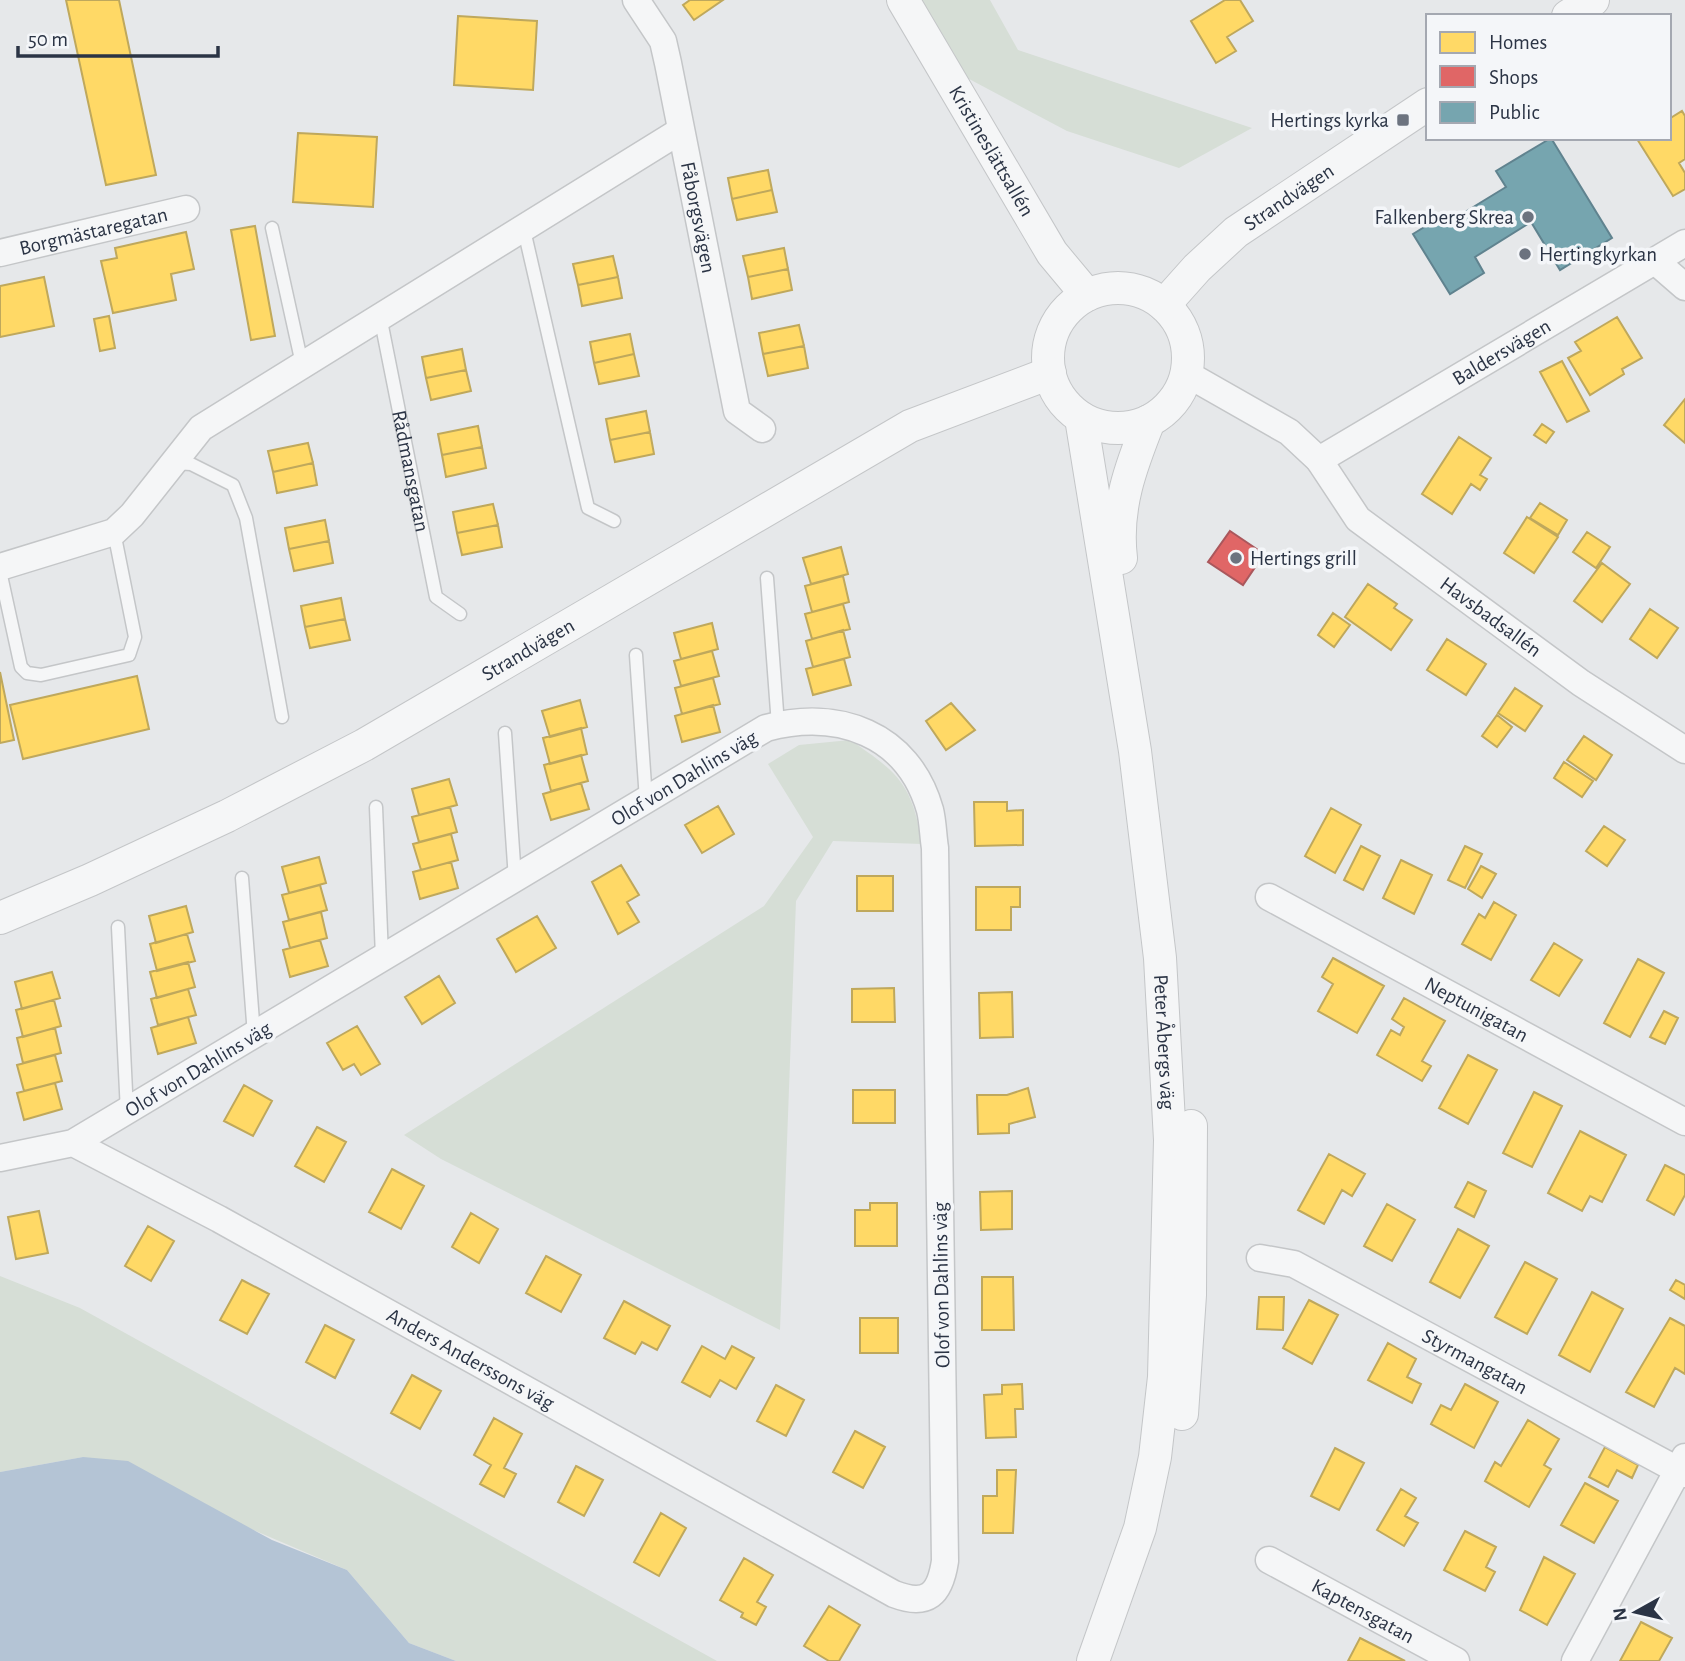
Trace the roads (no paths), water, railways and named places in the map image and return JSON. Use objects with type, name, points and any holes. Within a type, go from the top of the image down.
[{"type":"street","name":"Fåborgsvägen","points":[[636,0],[663,41],[737,411],[762,429]]},
{"type":"street","name":"Kristineslättsallén","points":[[903,0],[1052,253],[1087,295]]},
{"type":"street","points":[[1571,14],[1593,0]]},
{"type":"street","name":"Strandvägen","points":[[1164,305],[1196,268],[1236,232],[1426,105]]},
{"type":"street","points":[[0,569],[114,532],[132,515],[170,463],[201,428],[680,131]]},
{"type":"street","name":"Borgmästaregatan","points":[[0,253],[186,209]]},
{"type":"street","name":"Baldersvägen","points":[[1319,460],[1685,243]]},
{"type":"street","points":[[1656,261],[1685,286]]},
{"type":"street","points":[[1123,288],[1149,295],[1164,305],[1184,333],[1188,358],[1187,374],[1173,402],[1150,421],[1127,428],[1111,428],[1081,418],[1061,398],[1050,373],[1049,346],[1055,328],[1065,313],[1087,295],[1123,288]]},
{"type":"street","name":"Strandvägen","points":[[0,918],[90,880],[227,816],[364,745],[910,426],[1050,373]]},
{"type":"street","name":"Havsbadsallén","points":[[1187,374],[1289,432],[1319,460],[1358,519],[1581,683],[1685,750]]},
{"type":"street","name":"Peter Åbergs väg","points":[[1081,418],[1137,765],[1160,958],[1170,1140],[1164,1377],[1155,1457],[1140,1528],[1093,1661]]},
{"type":"street","name":"Peter Åbergs väg","points":[[1115,1661],[1139,1599],[1164,1514],[1180,1426],[1190,1295],[1191,1119],[1183,1011],[1119,536],[1127,479],[1150,421]]},
{"type":"street","name":"Olof von Dahlins väg","points":[[73,1143],[766,728],[811,721],[843,723],[875,735],[901,757],[919,784],[930,811],[935,848],[945,1561],[942,1580],[932,1595]]},
{"type":"street","name":"Neptunigatan","points":[[1269,897],[1685,1122]]},
{"type":"street","points":[[0,1158],[73,1143]]},
{"type":"street","name":"Anders Anderssons väg","points":[[73,1143],[219,1219],[851,1571],[908,1599],[922,1600],[932,1595]]},
{"type":"street","name":"Styrmangatan","points":[[1260,1258],[1294,1264],[1683,1467]]},
{"type":"street","points":[[1575,1661],[1683,1467]]},
{"type":"street","name":"Kaptensgatan","points":[[1269,1560],[1456,1661]]},
{"type":"lane","points":[[272,228],[302,364]]},
{"type":"lane","points":[[524,230],[588,508],[614,521]]},
{"type":"lane","name":"Rådmansgatan","points":[[380,316],[436,597],[460,614]]},
{"type":"lane","points":[[170,463],[191,464],[233,485],[246,518],[282,717]]},
{"type":"lane","points":[[0,569],[21,667],[27,673],[41,674],[129,655],[135,637],[114,532]]},
{"type":"lane","points":[[767,578],[778,725]]},
{"type":"lane","points":[[636,655],[646,800]]},
{"type":"lane","points":[[505,733],[515,879]]},
{"type":"lane","points":[[376,807],[382,958]]},
{"type":"lane","points":[[242,878],[254,1036]]},
{"type":"lane","points":[[118,927],[127,1112]]},
{"type":"water","points":[[83,1457],[128,1461],[272,1540],[347,1570],[409,1643],[456,1661],[0,1661],[0,1472]]},
{"type":"place","name":"Hertings kyrka","points":[[1403,120]]},
{"type":"place","name":"Falkenberg Skrea","points":[[1528,217]]},
{"type":"place","name":"Hertingkyrkan","points":[[1525,254]]},
{"type":"place","name":"Hertings grill","points":[[1236,558]]}]
